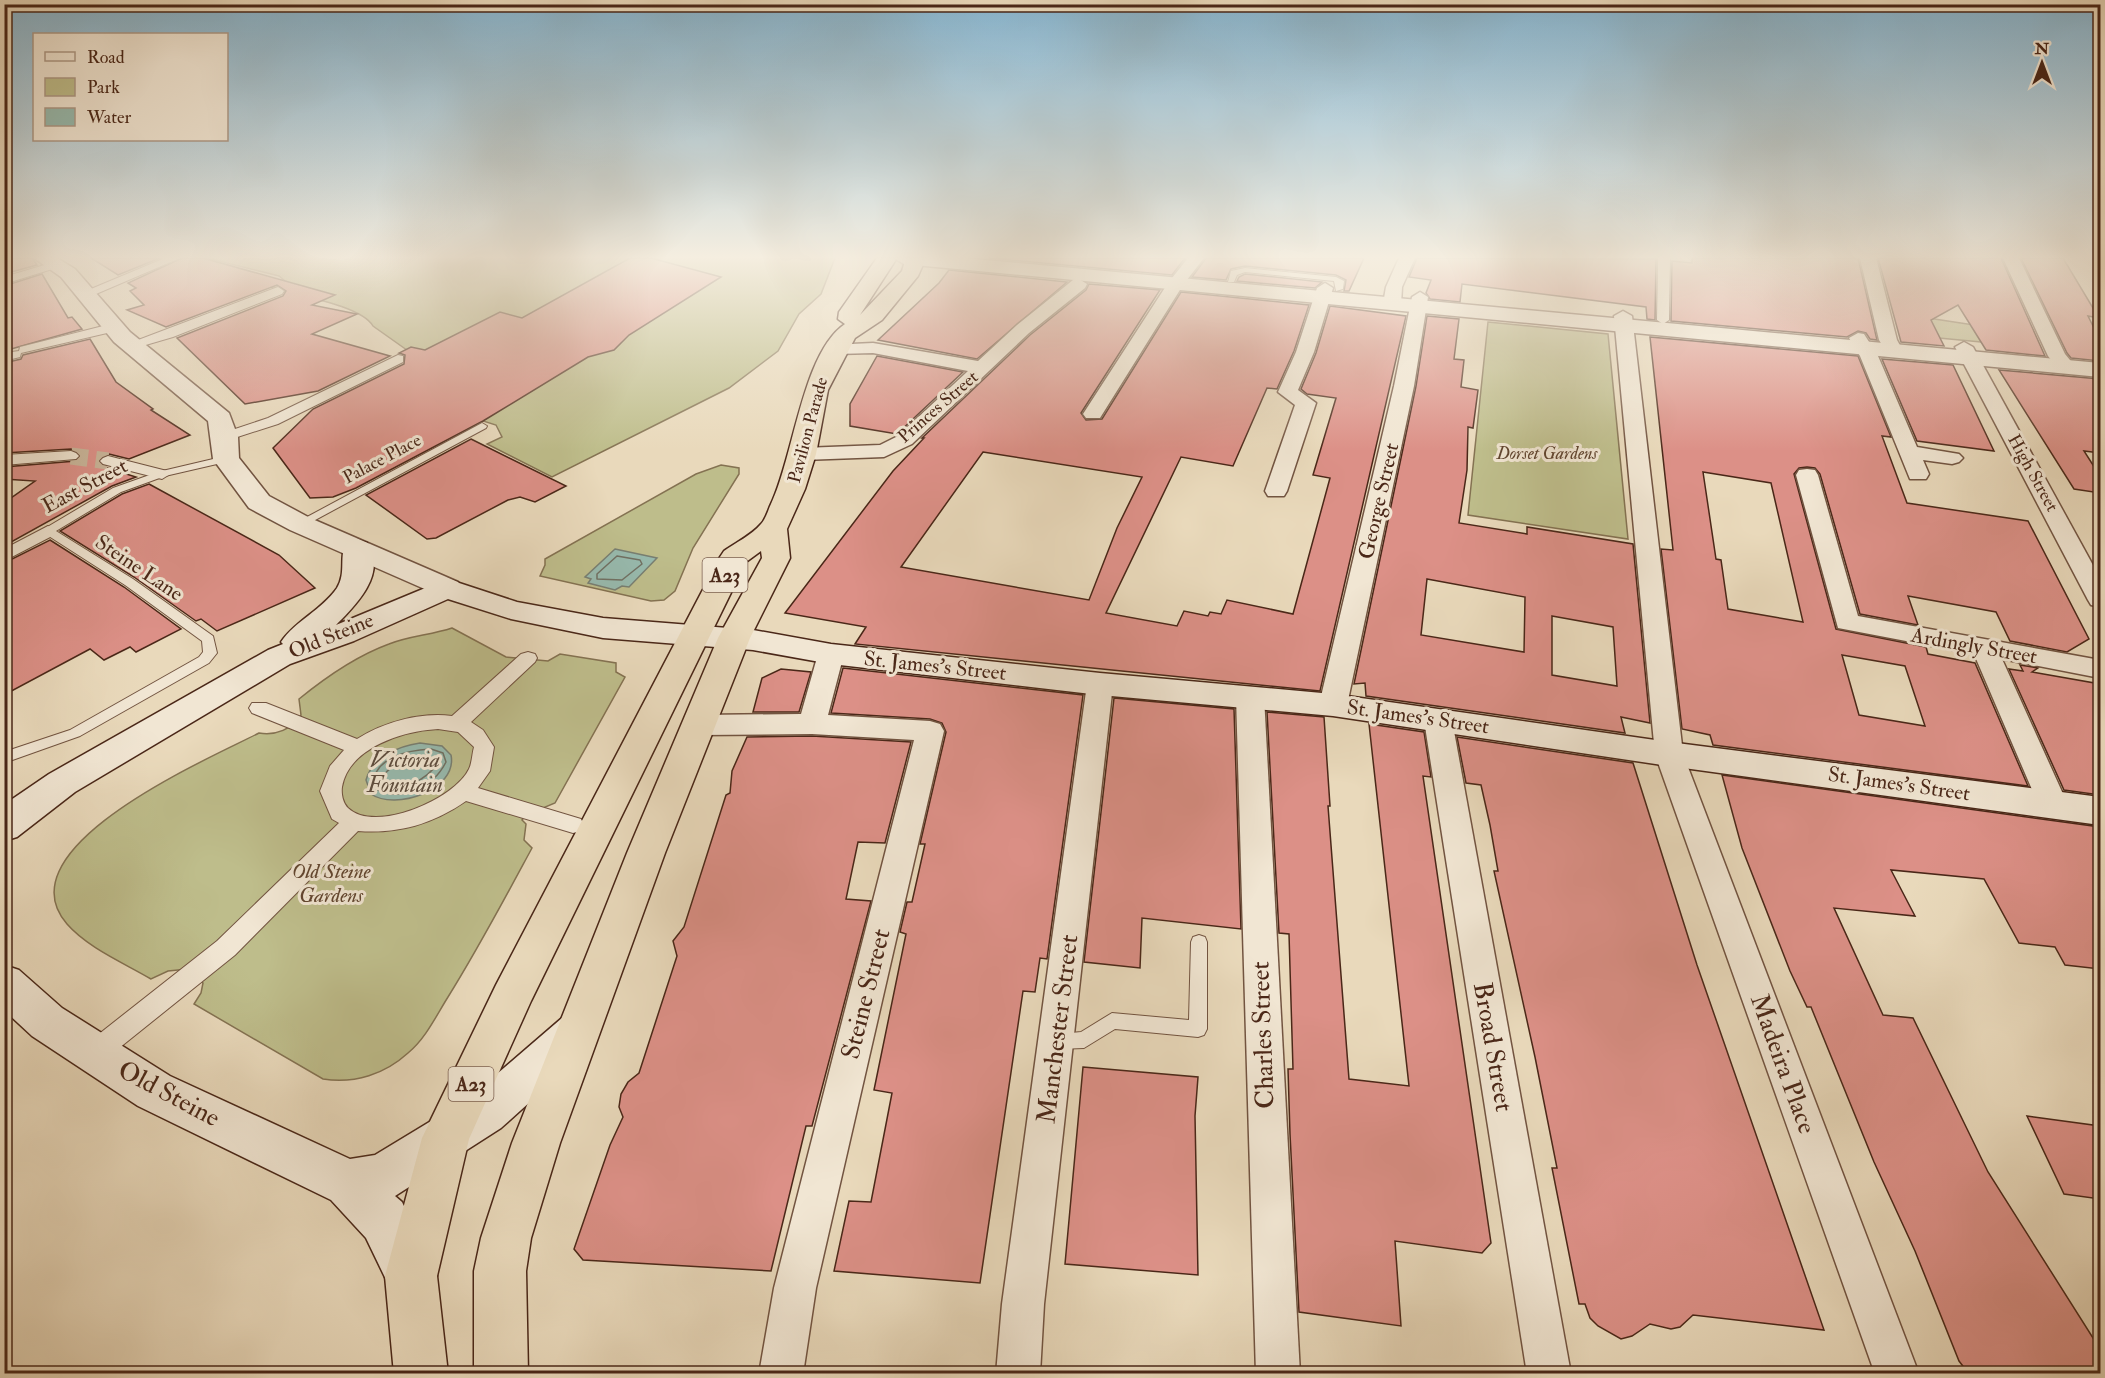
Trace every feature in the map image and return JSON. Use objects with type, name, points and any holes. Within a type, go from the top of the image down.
[{"type":"highway","name":"Pavilion Parade","points":[[714,637],[734,557],[773,529],[792,489],[803,454],[816,390],[842,341],[847,322]]},
{"type":"highway","name":"Pavilion Parade","points":[[842,341],[865,322]]},
{"type":"highway","name":"A23","points":[[501,1374],[500,1270],[506,1238],[536,1143],[646,853],[700,725],[714,637],[776,558],[773,529]]},
{"type":"highway","name":"Old Steine","points":[[421,1374],[411,1276],[446,1138],[511,998],[714,637]]},
{"type":"street","points":[[111,322],[132,345],[220,418],[225,448],[259,502],[300,524],[480,601],[522,612],[603,627],[714,637]]},
{"type":"street","points":[[132,345],[198,322]]},
{"type":"street","name":"Princes Street","points":[[803,454],[884,452],[905,441],[1031,322]]},
{"type":"street","points":[[1093,414],[1152,322]]},
{"type":"street","points":[[1276,491],[1306,403],[1288,392],[1317,322]]},
{"type":"street","name":"George Street","points":[[1333,705],[1416,322]]},
{"type":"street","points":[[1624,322],[1669,754]]},
{"type":"street","points":[[1639,322],[2061,361],[2100,360]]},
{"type":"street","points":[[1684,322],[1860,342]]},
{"type":"street","points":[[1885,322],[1891,345]]},
{"type":"street","points":[[2042,322],[2061,361]]},
{"type":"street","points":[[15,354],[115,327]]},
{"type":"street","points":[[842,341],[983,368]]},
{"type":"street","points":[[1860,342],[1918,474]]},
{"type":"street","name":"High Street","points":[[1966,352],[2100,600]]},
{"type":"street","points":[[225,448],[273,421],[398,359]]},
{"type":"street","points":[[2061,361],[2100,370]]},
{"type":"street","points":[[1909,452],[1952,458]]},
{"type":"street","points":[[4,460],[70,456]]},
{"type":"street","points":[[108,461],[162,474]]},
{"type":"street","name":"Ardingly Street","points":[[1807,475],[1847,622],[2100,669]]},
{"type":"street","name":"East Street","points":[[4,556],[48,531]]},
{"type":"street","points":[[279,657],[336,609],[359,570],[357,549]]},
{"type":"street","name":"Old Steine","points":[[4,826],[62,783],[279,657],[343,634],[447,588]]},
{"type":"street","name":"St. James's Street","points":[[714,637],[831,654],[1100,684],[1333,705],[1669,754],[2100,811]]},
{"type":"street","points":[[1984,648],[2053,805]]},
{"type":"street","points":[[812,724],[831,654]]},
{"type":"street","points":[[456,724],[528,658]]},
{"type":"street","name":"Manchester Street","points":[[1017,1374],[1023,1304],[1100,684]]},
{"type":"street","name":"Charles Street","points":[[1250,696],[1278,1374]]},
{"type":"street","points":[[259,708],[359,748]]},
{"type":"street","name":"Broad Street","points":[[1438,720],[1549,1374]]},
{"type":"street","points":[[438,722],[456,724],[471,730],[484,747],[482,768],[464,792],[442,807],[410,820],[377,825],[355,821],[338,812],[331,798],[331,789],[337,772],[359,748],[388,732],[408,725],[438,722]]},
{"type":"street","name":"Steine Street","points":[[700,725],[812,724],[930,731],[795,1288],[781,1374]]},
{"type":"street","name":"Madeira Place","points":[[1669,754],[1898,1374]]},
{"type":"street","points":[[464,792],[573,825]]},
{"type":"street","points":[[94,1053],[226,948],[355,821]]},
{"type":"street","name":"Old Steine","points":[[4,983],[47,1022],[154,1091],[348,1183],[384,1220],[411,1276]]},
{"type":"street","points":[[348,1183],[383,1177],[485,1113],[577,1032]]},
{"type":"lane","name":"Palace Place","points":[[300,524],[482,426]]},
{"type":"lane","name":"East Street","points":[[48,531],[117,490],[225,448]]},
{"type":"lane","name":"Steine Lane","points":[[4,758],[29,746],[52,742],[75,733],[204,660],[210,653],[208,639],[129,582],[48,531]]},
{"type":"lane","points":[[1057,1041],[1084,1040],[1112,1021],[1198,1029],[1199,942]]},
{"type":"green space","points":[[369,322],[794,322],[778,351],[729,388],[552,477],[487,444],[502,437],[496,425],[380,388],[428,365]]},
{"type":"green space","name":"Dorset Gardens","points":[[1488,322],[1608,334],[1628,539],[1468,515]]},
{"type":"green space","points":[[1918,322],[1956,322],[2020,332],[2002,344],[1939,338]]},
{"type":"green space","points":[[721,465],[739,468],[739,474],[693,548],[675,591],[664,600],[651,601],[540,576],[545,559],[696,474]]},
{"type":"green space","name":"Old Steine Gardens","points":[[452,628],[506,657],[548,661],[560,654],[616,663],[616,672],[625,677],[555,803],[526,815],[522,820],[526,824],[524,840],[532,848],[481,942],[430,1026],[420,1041],[390,1067],[358,1079],[323,1079],[194,1004],[201,993],[203,983],[188,969],[168,971],[151,979],[96,948],[67,924],[54,895],[62,865],[86,836],[121,809],[160,784],[259,733],[277,732],[288,728],[301,715],[299,699],[353,661],[397,641]]},
{"type":"water","points":[[615,549],[657,558],[629,587],[622,586],[615,590],[588,583],[591,579],[585,577]]},
{"type":"water","name":"Victoria Fountain","points":[[420,743],[442,746],[451,755],[451,767],[445,778],[423,794],[409,798],[382,799],[371,794],[366,780],[374,765],[395,750]]},
{"type":"building","points":[[4,322],[76,322],[82,329],[4,351]]},
{"type":"building","points":[[155,322],[178,322],[166,327]]},
{"type":"building","points":[[217,322],[338,322],[312,334],[390,356],[318,391],[245,404],[177,338]]},
{"type":"building","points":[[480,322],[649,322],[629,335],[614,350],[588,357],[483,421],[356,488],[333,497],[310,498],[273,448],[313,409],[404,364],[405,355],[399,353],[411,347],[425,350]]},
{"type":"building","points":[[897,322],[1020,322],[977,359],[878,340]]},
{"type":"building","points":[[1046,322],[1139,322],[1081,413],[1086,420],[1102,419],[1162,322],[1303,322],[1294,351],[1277,389],[1267,388],[1233,466],[1181,457],[1106,613],[1177,626],[1184,611],[1208,616],[1210,612],[1221,614],[1227,600],[1293,614],[1330,478],[1313,475],[1336,398],[1307,394],[1301,389],[1316,353],[1325,322],[1405,322],[1320,691],[855,644],[866,627],[785,613],[893,471],[924,438],[922,438]],"holes":[[[983,452],[1142,477],[1117,528],[1089,600],[901,567]]]},
{"type":"building","points":[[1426,322],[1459,322],[1454,359],[1464,360],[1461,387],[1478,390],[1473,428],[1468,427],[1467,470],[1459,523],[1527,534],[1527,527],[1633,544],[1650,723],[1621,717],[1625,733],[1366,696],[1365,683],[1354,684],[1416,386]],"holes":[[[1427,579],[1525,597],[1524,652],[1421,635]],[[1552,616],[1613,627],[1617,686],[1552,675]]]},
{"type":"building","points":[[1685,322],[1873,322],[1877,340],[1870,339],[1866,333],[1858,331],[1847,337]]},
{"type":"building","points":[[1896,322],[1932,322],[1944,346],[1901,342]]},
{"type":"building","points":[[1969,322],[2030,322],[2045,356],[1986,350]]},
{"type":"building","points":[[2052,322],[2091,322],[2100,340],[2100,361],[2071,358]]},
{"type":"building","points":[[1650,337],[1858,356],[1891,437],[1882,436],[1907,503],[2028,521],[2089,639],[2067,652],[2010,641],[1996,612],[1908,596],[1918,625],[1860,614],[1820,474],[1815,468],[1799,468],[1794,474],[1836,629],[1926,647],[1928,654],[1975,663],[2028,786],[1713,745],[1710,735],[1682,729],[1661,549],[1673,550]],"holes":[[[1703,472],[1771,483],[1803,622],[1728,609],[1721,560],[1716,559]],[[1842,655],[1905,666],[1925,726],[1859,715]]]},
{"type":"building","points":[[90,339],[116,382],[153,409],[151,410],[190,435],[129,459],[109,454],[102,456],[98,461],[101,466],[136,477],[112,486],[4,546],[4,503],[35,481],[4,479],[4,467],[76,461],[81,456],[71,449],[4,453],[4,363],[21,359],[23,355]]},
{"type":"building","points":[[877,356],[963,372],[897,434],[850,426],[850,404]]},
{"type":"building","points":[[1882,359],[1953,365],[1994,451],[1917,441]]},
{"type":"building","points":[[1999,370],[2100,379],[2100,453],[2084,451],[2100,476],[2100,493],[2074,489]]},
{"type":"building","points":[[471,439],[566,486],[535,502],[520,497],[508,500],[436,538],[427,539],[366,495]]},
{"type":"building","points":[[149,484],[279,555],[315,588],[217,631],[201,619],[196,621],[134,577],[60,531],[122,494]]},
{"type":"building","points":[[50,540],[124,587],[181,629],[136,652],[130,647],[104,660],[90,649],[4,695],[4,563]]},
{"type":"building","points":[[2020,665],[2038,668],[2032,672],[2100,684],[2100,795],[2064,790],[2009,669],[2023,671]]},
{"type":"building","points":[[843,668],[1083,695],[1047,959],[1040,958],[1035,992],[1023,991],[980,1283],[834,1271],[849,1201],[871,1202],[892,1093],[874,1090],[906,934],[900,932],[907,902],[912,902],[925,844],[920,844],[946,732],[942,723],[930,719],[831,713]]},
{"type":"building","points":[[781,669],[811,672],[799,712],[753,712],[762,678]]},
{"type":"building","points":[[1114,698],[1234,709],[1241,929],[1142,918],[1140,968],[1084,962]]},
{"type":"building","points":[[1267,712],[1324,717],[1330,806],[1328,806],[1349,1079],[1409,1086],[1369,724],[1424,732],[1431,777],[1423,776],[1491,1243],[1482,1253],[1395,1241],[1401,1326],[1299,1312],[1288,1069],[1293,1069],[1289,934],[1279,933]]},
{"type":"building","points":[[812,736],[911,742],[885,843],[858,842],[846,899],[871,901],[812,1126],[806,1126],[771,1271],[583,1260],[574,1249],[610,1145],[623,1117],[619,1107],[621,1094],[628,1082],[639,1073],[677,956],[673,941],[684,927],[726,795],[730,793],[732,771],[747,737]]},
{"type":"building","points":[[1457,737],[1633,763],[1697,965],[1824,1330],[1693,1315],[1680,1327],[1671,1329],[1650,1324],[1632,1336],[1621,1339],[1598,1326],[1590,1318],[1585,1304],[1579,1304],[1552,1168],[1557,1168],[1494,871],[1498,871],[1490,825],[1481,785],[1466,783]]},
{"type":"building","points":[[1722,775],[2100,827],[2100,969],[2065,965],[2055,947],[2019,943],[1984,879],[1891,870],[1915,916],[1834,908],[1883,1015],[1913,1018],[1988,1172],[2100,1349],[2100,1374],[1969,1374],[1959,1361],[1915,1251],[1874,1162],[1811,1007],[1807,1007],[1790,971],[1742,848]]},
{"type":"building","points":[[1083,1067],[1198,1077],[1195,1116],[1198,1275],[1065,1264]]},
{"type":"building","points":[[2027,1116],[2100,1126],[2100,1199],[2064,1194]]},
{"type":"tunnel","points":[[71,456],[108,461]]}]
